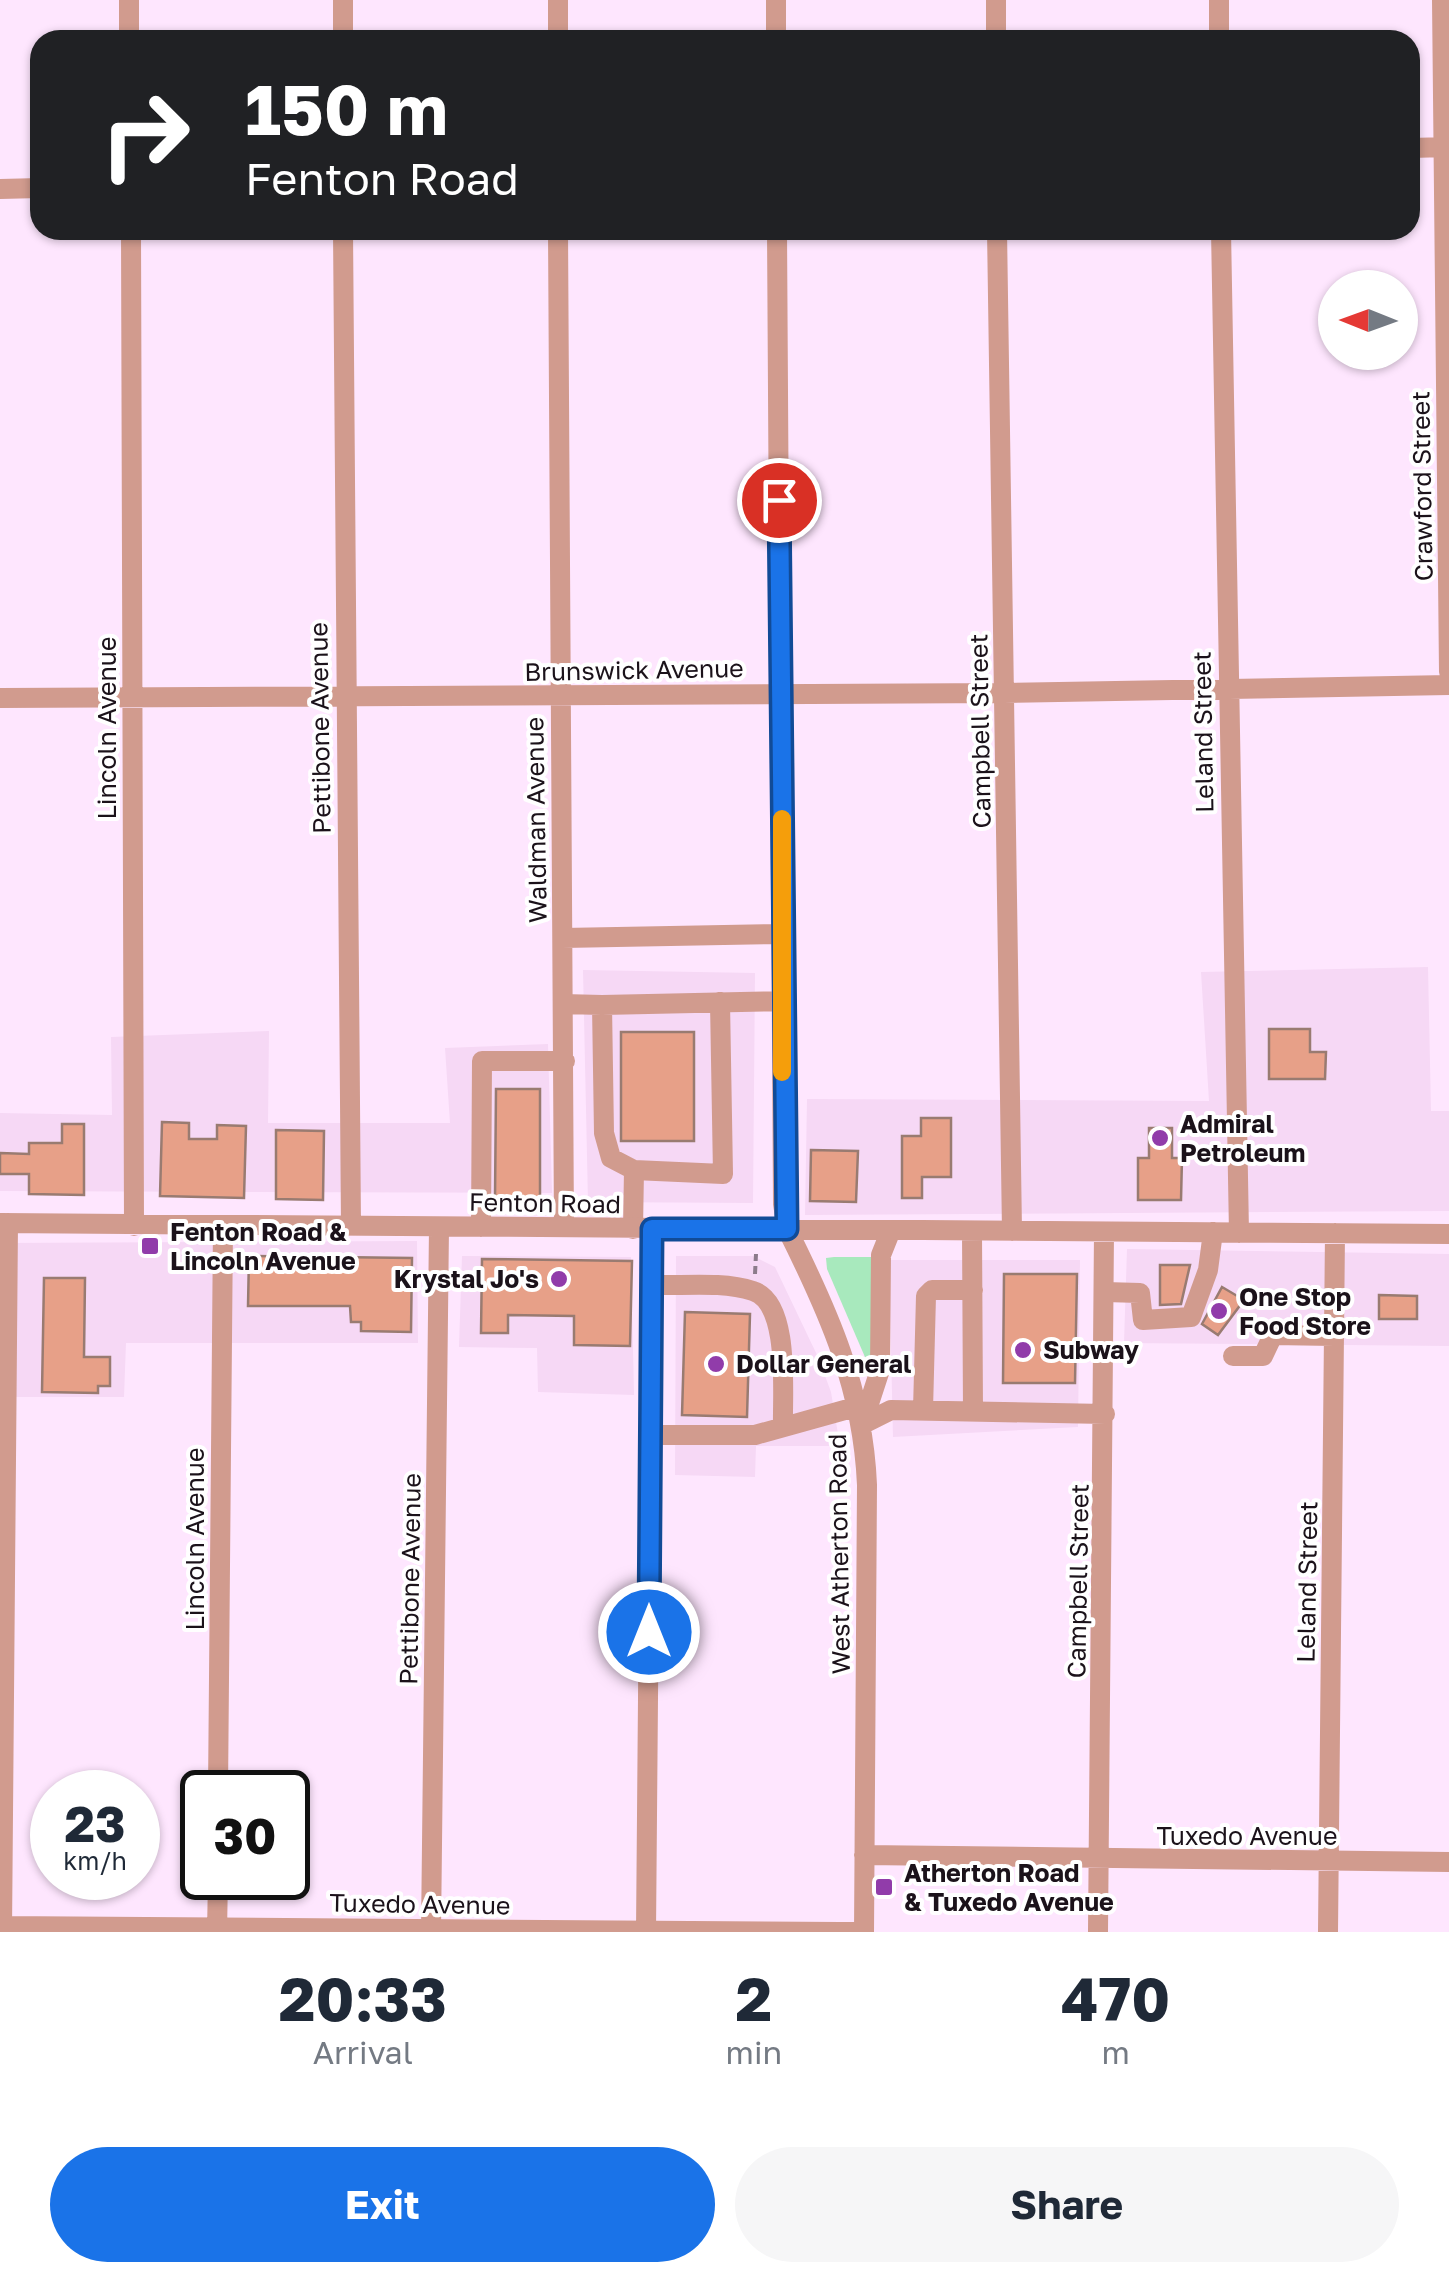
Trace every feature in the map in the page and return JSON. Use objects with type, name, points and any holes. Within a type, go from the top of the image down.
[{"type":"street","points":[[129,0],[129,30]]},
{"type":"street","points":[[343,0],[343,30]]},
{"type":"street","points":[[558,0],[558,30]]},
{"type":"street","points":[[776,0],[776,30]]},
{"type":"street","points":[[996,0],[996,30]]},
{"type":"street","points":[[1219,0],[1219,30]]},
{"type":"street","name":"Crawford Street","points":[[1442,0],[1449,672]]},
{"type":"street","points":[[1420,148],[1446,147]]},
{"type":"street","points":[[0,189],[30,188]]},
{"type":"street","name":"Lincoln Avenue","points":[[130,240],[134,1226]]},
{"type":"street","name":"Pettibone Avenue","points":[[343,240],[351,1226]]},
{"type":"street","name":"Waldman Avenue","points":[[558,240],[564,1228]]},
{"type":"street","name":"West Atherton Road","points":[[777,240],[787,1229],[841,1343],[861,1415],[867,1484],[864,1932]]},
{"type":"street","name":"Campbell Street","points":[[997,240],[1012,1231]]},
{"type":"street","name":"Leland Street","points":[[1221,240],[1239,1232]]},
{"type":"street","name":"Brunswick Avenue","points":[[0,698],[1004,693],[1449,685]]},
{"type":"street","points":[[562,938],[782,934]]},
{"type":"street","points":[[563,1004],[782,1001]]},
{"type":"street","points":[[602,1006],[604,1133],[612,1158],[634,1170],[723,1174],[720,1002]]},
{"type":"street","points":[[482,1227],[482,1061],[565,1061]]},
{"type":"street","points":[[634,1170],[652,1285],[646,1931]]},
{"type":"street","points":[[2,1928],[4,1223]]},
{"type":"street","name":"Fenton Road","points":[[4,1223],[1449,1234]]},
{"type":"street","name":"Lincoln Avenue","points":[[218,1770],[223,1226]]},
{"type":"street","name":"Pettibone Avenue","points":[[432,1931],[438,1227]]},
{"type":"street","points":[[861,1415],[880,1370],[880,1255],[891,1230]]},
{"type":"street","points":[[972,1231],[973,1411]]},
{"type":"street","name":"Campbell Street","points":[[1098,1932],[1106,1414],[1104,1232]]},
{"type":"street","points":[[1105,1292],[1140,1292],[1143,1320],[1190,1317],[1208,1270],[1213,1232]]},
{"type":"street","name":"Leland Street","points":[[1328,1932],[1336,1233]]},
{"type":"street","points":[[652,1285],[728,1287],[763,1296],[774,1310],[781,1334],[783,1427]]},
{"type":"street","points":[[923,1410],[926,1296],[932,1290],[973,1290]]},
{"type":"street","points":[[1233,1356],[1263,1356],[1273,1335],[1334,1336]]},
{"type":"street","points":[[650,1436],[755,1435],[892,1410],[1106,1414]]},
{"type":"street","name":"Tuxedo Avenue","points":[[864,1856],[1449,1862]]},
{"type":"street","points":[[217,1930],[218,1900]]},
{"type":"street","name":"Tuxedo Avenue","points":[[2,1928],[864,1932]]},
{"type":"shaded area","points":[[1428,967],[1431,1111],[1449,1111],[1449,1211],[805,1215],[807,1099],[1209,1101],[1201,972]]},
{"type":"shaded area","points":[[583,970],[755,973],[753,1203],[588,1202]]},
{"type":"shaded area","points":[[269,1031],[268,1123],[450,1123],[445,1048],[548,1044],[552,1193],[0,1191],[0,1113],[112,1115],[111,1037]]},
{"type":"shaded area","points":[[417,1241],[418,1343],[126,1343],[124,1397],[0,1397],[0,1243]]},
{"type":"shaded area","points":[[1127,1249],[1449,1254],[1449,1346],[1124,1343]]},
{"type":"shaded area","points":[[462,1256],[631,1257],[634,1395],[538,1392],[537,1348],[459,1347]]},
{"type":"shaded area","points":[[676,1256],[753,1256],[775,1267],[831,1392],[840,1446],[756,1446],[755,1477],[675,1475]]},
{"type":"shaded area","points":[[889,1260],[1080,1260],[1078,1427],[893,1437]]},
{"type":"green space","points":[[875,1257],[871,1371],[827,1269],[826,1258]]},
{"type":"building","points":[[1269,1029],[1310,1029],[1310,1052],[1326,1052],[1325,1079],[1269,1079]]},
{"type":"building","points":[[621,1032],[694,1032],[694,1141],[621,1141]]},
{"type":"building","points":[[496,1089],[540,1089],[540,1199],[495,1199]]},
{"type":"building","points":[[921,1118],[951,1118],[951,1177],[922,1177],[922,1198],[902,1198],[902,1136],[921,1136]]},
{"type":"building","points":[[162,1122],[189,1123],[189,1139],[217,1139],[217,1125],[246,1126],[244,1198],[160,1196]]},
{"type":"building","points":[[62,1124],[84,1124],[84,1195],[29,1194],[29,1174],[0,1174],[0,1153],[29,1154],[29,1143],[62,1143]]},
{"type":"building","points":[[1149,1128],[1172,1128],[1172,1158],[1182,1158],[1181,1200],[1138,1200],[1138,1158],[1149,1158]]},
{"type":"building","points":[[276,1130],[324,1131],[323,1200],[276,1199]]},
{"type":"building","points":[[811,1150],[858,1151],[856,1202],[810,1201]]},
{"type":"building","points":[[249,1256],[412,1258],[411,1332],[361,1331],[361,1322],[351,1322],[350,1306],[248,1306]]},
{"type":"building","points":[[482,1259],[632,1261],[630,1346],[574,1345],[574,1316],[508,1315],[508,1333],[481,1333]]},
{"type":"building","points":[[1160,1265],[1190,1265],[1181,1304],[1160,1305]]},
{"type":"building","points":[[1004,1274],[1077,1274],[1075,1383],[1003,1383]]},
{"type":"building","points":[[44,1278],[85,1278],[84,1357],[110,1357],[110,1386],[98,1386],[98,1393],[42,1392]]},
{"type":"building","points":[[1222,1287],[1244,1300],[1218,1335],[1202,1324]]},
{"type":"building","points":[[1379,1295],[1417,1296],[1417,1319],[1379,1319]]},
{"type":"building","name":"Dollar General","points":[[685,1312],[750,1314],[747,1417],[682,1415]]},
{"type":"slow traffic","points":[[782,819],[782,1072]]},
{"type":"place","name":"Admiral Petroleum","points":[[1160,1138]]},
{"type":"place","name":"Fenton Road & Lincoln Avenue","points":[[150,1246]]},
{"type":"place","name":"Krystal Jo's","points":[[559,1279]]},
{"type":"place","name":"One Stop Food Store","points":[[1219,1311]]},
{"type":"place","name":"Subway","points":[[1023,1350]]},
{"type":"place","name":"Dollar General","points":[[716,1364]]},
{"type":"place","name":"Atherton Road & Tuxedo Avenue","points":[[884,1887]]},
{"type":"route","points":[[649,1632],[652,1229],[787,1229],[783,1204],[779,500]]}]
